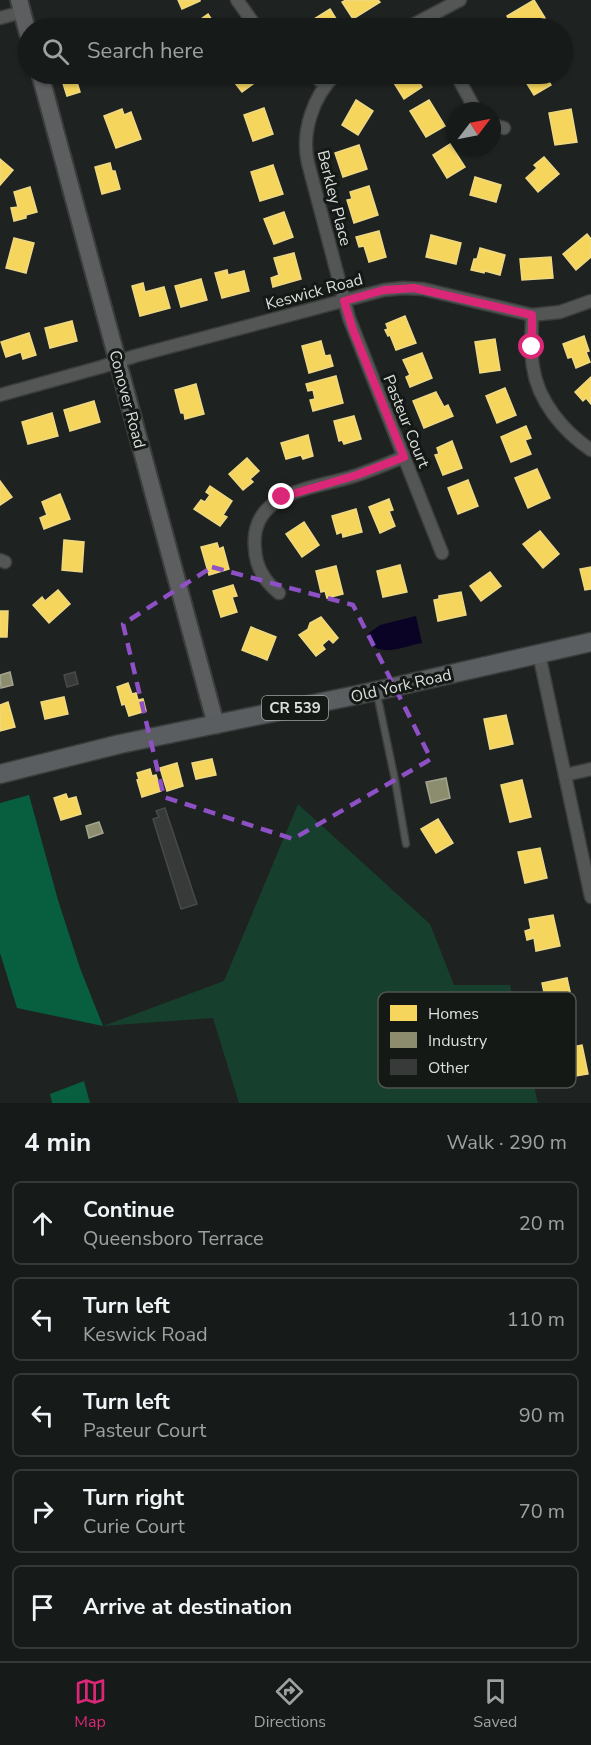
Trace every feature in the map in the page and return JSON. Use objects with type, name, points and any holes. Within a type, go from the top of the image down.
[{"type":"main road","name":"Old York Road","points":[[0,774],[120,744],[376,691],[591,642]]},
{"type":"street","points":[[237,0],[250,18]]},
{"type":"street","points":[[437,18],[460,0]]},
{"type":"street","points":[[0,18],[21,6]]},
{"type":"street","name":"Conover Road","points":[[43,84],[216,725]]},
{"type":"street","points":[[461,84],[471,102]]},
{"type":"street","name":"Berkley Place","points":[[326,85],[309,121],[305,143],[344,301]]},
{"type":"street","name":"Keswick Road","points":[[0,395],[384,290],[414,288],[532,315],[560,312],[591,301]]},
{"type":"street","name":"Pasteur Court","points":[[344,301],[353,330],[442,553]]},
{"type":"street","points":[[532,315],[533,367],[541,391],[561,423],[591,450]]},
{"type":"street","points":[[279,592],[265,578],[257,562],[254,548],[258,525],[262,515],[269,507],[287,495],[357,475],[404,457]]},
{"type":"street","points":[[538,654],[591,897]]},
{"type":"street","points":[[565,774],[591,769]]},
{"type":"lane","points":[[376,691],[406,844]]},
{"type":"highlighted area","points":[[212,567],[353,605],[431,759],[293,839],[164,797],[123,624]]},
{"type":"green space","points":[[29,795],[58,900],[80,968],[103,1026],[17,1008],[0,953],[0,803]]},
{"type":"green space","points":[[298,804],[430,924],[454,985],[510,985],[512,992],[378,992],[378,1088],[534,1088],[538,1103],[239,1103],[213,1018],[103,1026],[224,981]]},
{"type":"green space","points":[[84,1081],[90,1103],[52,1103],[50,1094]]},
{"type":"shaded area","points":[[416,616],[422,643],[385,650],[373,646],[368,640],[369,633],[380,625]]},
{"type":"building: Homes","points":[[178,0],[200,0],[200,1],[182,9]]},
{"type":"building: Homes","points":[[378,0],[380,2],[352,18],[342,2]]},
{"type":"building: Homes","points":[[534,0],[545,18],[508,18],[507,16]]},
{"type":"building: Homes","points":[[330,9],[336,18],[316,18]]},
{"type":"building: Homes","points":[[63,84],[78,84],[80,92],[67,96]]},
{"type":"building: Homes","points":[[236,84],[253,84],[242,92]]},
{"type":"building: Homes","points":[[395,84],[420,84],[422,87],[404,99]]},
{"type":"building: Homes","points":[[527,84],[551,85],[534,95]]},
{"type":"building: Homes","points":[[356,100],[373,111],[358,135],[342,125]]},
{"type":"building: Homes","points":[[429,100],[445,126],[426,137],[410,111]]},
{"type":"building: Homes","points":[[264,108],[273,134],[253,141],[244,115]]},
{"type":"building: Homes","points":[[122,109],[124,115],[131,112],[141,139],[116,148],[104,116]]},
{"type":"building: Homes","points":[[571,109],[577,142],[555,145],[549,113]]},
{"type":"building: Homes","points":[[359,145],[367,169],[343,177],[335,153]]},
{"type":"building: Homes","points":[[447,146],[447,156],[458,156],[465,167],[447,178],[433,155]]},
{"type":"building: Homes","points":[[544,157],[559,174],[538,192],[526,178],[537,168],[534,165]]},
{"type":"building: Homes","points":[[0,159],[13,170],[0,185]]},
{"type":"building: Homes","points":[[110,163],[120,189],[102,194],[95,167]]},
{"type":"building: Homes","points":[[273,165],[283,194],[260,201],[251,172]]},
{"type":"building: Homes","points":[[475,177],[501,185],[496,202],[470,195]]},
{"type":"building: Homes","points":[[369,186],[378,215],[354,223],[347,200],[352,199],[350,192]]},
{"type":"building: Homes","points":[[30,187],[37,212],[14,221],[11,208],[18,207],[14,192]]},
{"type":"building: Homes","points":[[284,212],[293,237],[274,244],[264,219]]},
{"type":"building: Homes","points":[[379,231],[386,257],[369,262],[364,246],[359,247],[356,237]]},
{"type":"building: Homes","points":[[587,234],[591,239],[591,257],[576,270],[563,254]]},
{"type":"building: Homes","points":[[431,235],[461,243],[456,264],[426,257]]},
{"type":"building: Homes","points":[[14,238],[34,243],[26,273],[6,268]]},
{"type":"building: Homes","points":[[480,248],[505,255],[500,275],[471,270]]},
{"type":"building: Homes","points":[[294,253],[301,279],[273,287],[271,278],[279,275],[274,258]]},
{"type":"building: Homes","points":[[551,257],[553,278],[522,280],[520,259]]},
{"type":"building: Homes","points":[[227,270],[228,275],[244,271],[249,291],[222,298],[215,273]]},
{"type":"building: Homes","points":[[201,279],[207,300],[181,307],[175,286]]},
{"type":"building: Homes","points":[[143,283],[145,292],[164,287],[170,308],[140,316],[132,286]]},
{"type":"building: Homes","points":[[405,316],[416,343],[396,350],[390,335],[388,336],[385,330],[388,329],[386,324]]},
{"type":"building: Homes","points":[[72,321],[77,341],[50,348],[45,328]]},
{"type":"building: Homes","points":[[29,333],[36,355],[23,359],[21,352],[6,357],[1,342]]},
{"type":"building: Homes","points":[[584,336],[590,362],[576,368],[572,357],[568,358],[563,344]]},
{"type":"building: Homes","points":[[495,339],[500,370],[480,373],[475,342]]},
{"type":"building: Homes","points":[[321,341],[325,356],[330,355],[333,366],[309,373],[302,346]]},
{"type":"building: Homes","points":[[422,353],[432,378],[410,387],[406,377],[410,375],[403,360]]},
{"type":"building: Homes","points":[[336,376],[343,403],[313,411],[310,400],[315,399],[313,390],[308,391],[306,384]]},
{"type":"building: Homes","points":[[591,377],[591,404],[586,398],[583,401],[575,392]]},
{"type":"building: Homes","points":[[196,384],[204,414],[185,419],[184,413],[181,413],[175,390]]},
{"type":"building: Homes","points":[[505,388],[516,415],[497,423],[486,396]]},
{"type":"building: Homes","points":[[436,392],[444,407],[448,405],[453,416],[424,428],[413,401]]},
{"type":"building: Homes","points":[[94,401],[100,422],[70,431],[64,410]]},
{"type":"building: Homes","points":[[52,413],[58,436],[28,444],[22,422]]},
{"type":"building: Homes","points":[[354,416],[361,439],[344,444],[342,440],[339,441],[334,421]]},
{"type":"building: Homes","points":[[526,426],[531,438],[525,440],[531,454],[511,462],[501,437]]},
{"type":"building: Homes","points":[[308,435],[313,456],[303,459],[301,455],[286,459],[281,443]]},
{"type":"building: Homes","points":[[452,441],[462,468],[443,475],[435,455],[439,454],[437,448]]},
{"type":"building: Homes","points":[[247,458],[259,471],[250,479],[253,482],[243,490],[229,474]]},
{"type":"building: Homes","points":[[537,469],[550,498],[528,508],[515,478]]},
{"type":"building: Homes","points":[[468,480],[478,506],[458,514],[448,488]]},
{"type":"building: Homes","points":[[0,481],[12,497],[0,505]]},
{"type":"building: Homes","points":[[210,486],[232,501],[223,515],[227,517],[220,526],[194,509],[201,500],[205,502],[210,495],[206,492]]},
{"type":"building: Homes","points":[[60,494],[70,519],[44,529],[40,518],[47,515],[42,502]]},
{"type":"building: Homes","points":[[389,499],[393,510],[389,511],[395,526],[380,533],[369,507]]},
{"type":"building: Homes","points":[[356,509],[362,532],[343,537],[342,532],[337,534],[332,516]]},
{"type":"building: Homes","points":[[304,522],[319,545],[302,557],[286,534]]},
{"type":"building: Homes","points":[[540,531],[559,554],[543,568],[523,544]]},
{"type":"building: Homes","points":[[64,540],[84,542],[82,572],[62,570]]},
{"type":"building: Homes","points":[[217,543],[219,549],[223,547],[229,569],[209,575],[201,547]]},
{"type":"building: Homes","points":[[400,565],[407,592],[383,597],[377,571]]},
{"type":"building: Homes","points":[[336,566],[343,594],[327,598],[325,591],[321,592],[316,571]]},
{"type":"building: Homes","points":[[591,567],[591,589],[585,590],[580,569]]},
{"type":"building: Homes","points":[[490,572],[501,586],[481,601],[470,586]]},
{"type":"building: Homes","points":[[233,585],[237,596],[232,597],[237,612],[221,617],[213,591]]},
{"type":"building: Homes","points":[[58,590],[70,604],[49,623],[33,605],[42,597],[45,601]]},
{"type":"building: Homes","points":[[461,592],[466,615],[438,621],[434,600],[439,599],[439,596]]},
{"type":"building: Homes","points":[[0,611],[8,611],[7,637],[0,637]]},
{"type":"building: Homes","points":[[321,617],[338,638],[333,643],[329,639],[322,645],[325,649],[316,656],[299,635],[308,629],[310,623]]},
{"type":"building: Homes","points":[[251,627],[276,637],[267,660],[242,650]]},
{"type":"building: Homes","points":[[128,683],[132,694],[136,693],[138,700],[143,699],[146,711],[129,716],[125,704],[122,705],[117,687]]},
{"type":"building: Homes","points":[[64,697],[68,714],[45,719],[41,702]]},
{"type":"building: Homes","points":[[8,702],[15,727],[0,731],[0,705]]},
{"type":"building: Homes","points":[[506,715],[513,744],[490,749],[484,719]]},
{"type":"building: Homes","points":[[212,759],[216,775],[196,779],[192,763]]},
{"type":"building: Homes","points":[[177,763],[183,786],[167,791],[160,768]]},
{"type":"building: Homes","points":[[150,769],[152,776],[156,775],[161,791],[142,797],[137,773]]},
{"type":"building: Homes","points":[[522,780],[531,817],[510,822],[501,785]]},
{"type":"building: Homes","points":[[66,794],[68,799],[76,797],[81,814],[61,820],[54,798]]},
{"type":"building: Homes","points":[[438,819],[453,843],[436,853],[421,829]]},
{"type":"building: Homes","points":[[540,848],[547,878],[525,883],[518,852]]},
{"type":"building: Homes","points":[[553,915],[560,946],[536,951],[534,938],[527,940],[525,931],[531,929],[529,919]]},
{"type":"building: Homes","points":[[567,978],[570,992],[544,992],[542,983]]},
{"type":"building: Homes","points":[[582,1045],[588,1074],[576,1076],[576,1046]]},
{"type":"building: Industry","points":[[10,672],[13,685],[1,688],[0,675]]},
{"type":"building: Industry","points":[[446,778],[450,798],[431,803],[426,782]]},
{"type":"building: Industry","points":[[99,822],[103,833],[89,838],[86,826]]},
{"type":"building: Other","points":[[75,672],[78,684],[67,687],[64,675]]},
{"type":"building: Other","points":[[165,808],[197,904],[181,909],[153,819],[159,817],[156,811]]},
{"type":"route","points":[[282,497],[357,475],[404,457],[353,330],[344,301],[384,290],[414,288],[532,315],[532,347]]}]
